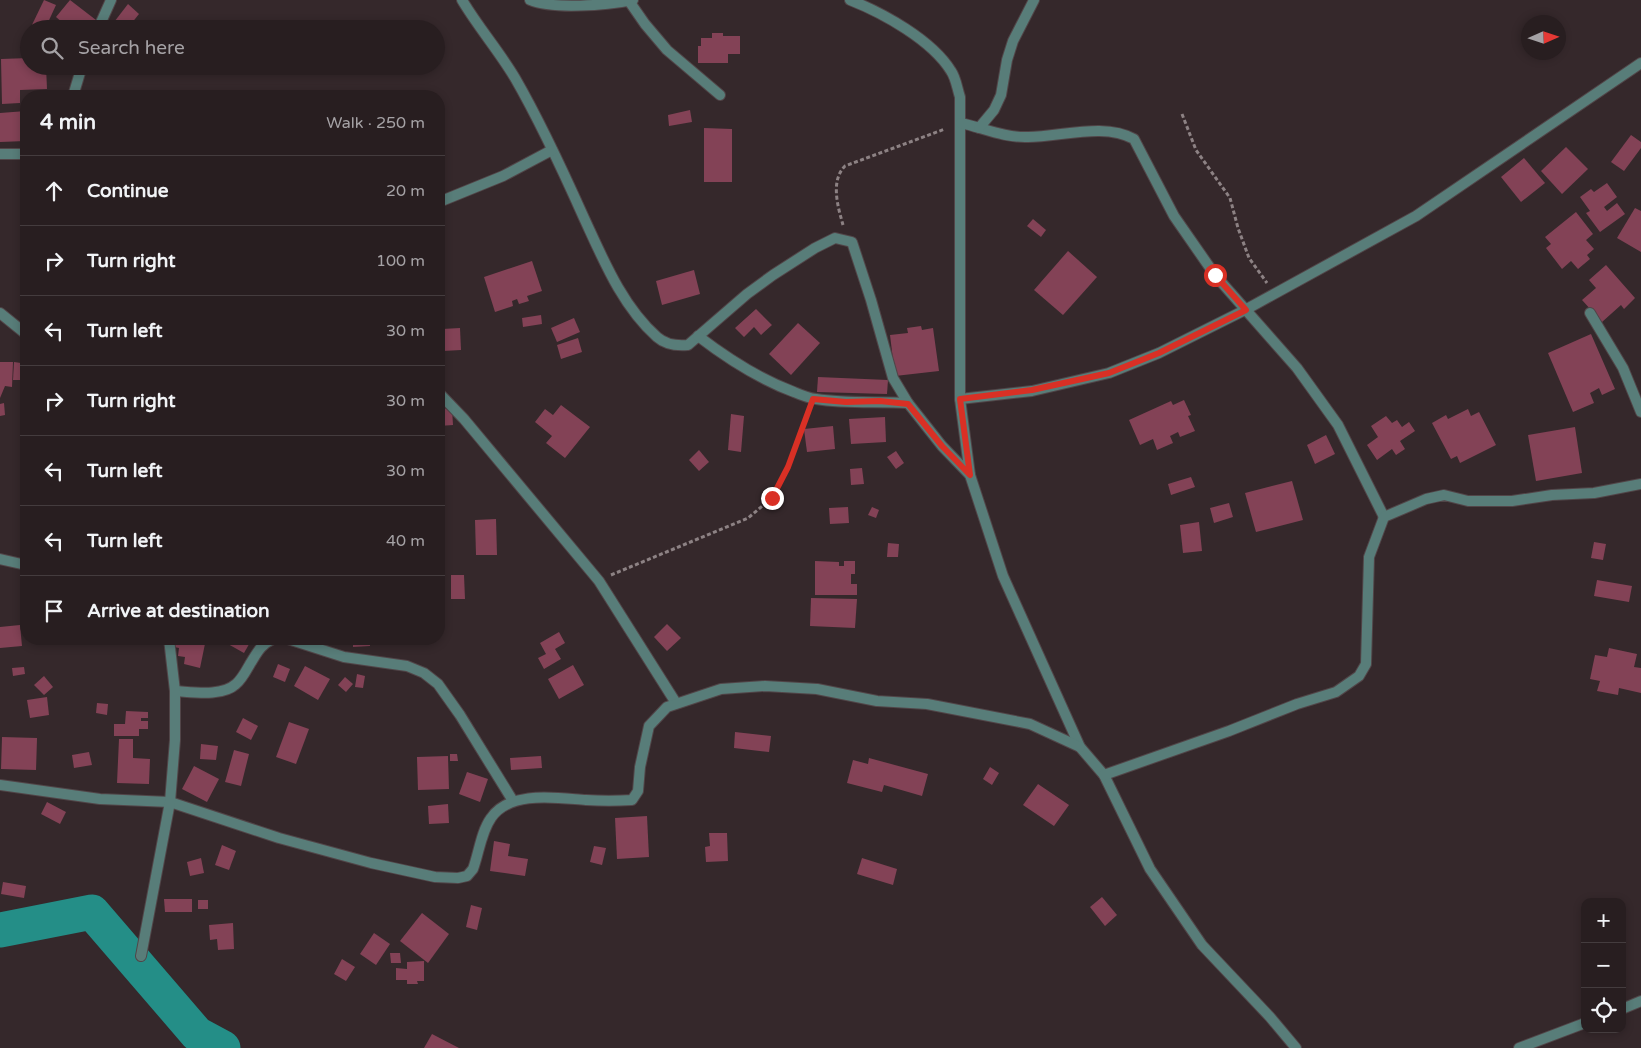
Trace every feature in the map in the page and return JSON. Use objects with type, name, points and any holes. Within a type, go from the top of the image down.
[{"type":"street","points":[[102,20],[111,0]]},
{"type":"street","points":[[462,0],[472,18],[497,49],[516,79],[619,289],[634,311],[658,338],[674,346],[688,344],[747,294],[798,258],[835,238],[852,242],[893,378],[908,404],[942,446],[970,475]]},
{"type":"street","points":[[530,0],[540,4],[570,6],[632,1],[645,24],[667,50],[720,95]]},
{"type":"street","points":[[850,0],[899,25],[928,46],[945,62],[952,73],[960,97],[960,399],[970,475],[1003,576],[1080,747],[1104,775],[1150,869],[1202,945],[1270,1017],[1296,1048]]},
{"type":"street","points":[[979,128],[994,110],[1001,95],[1012,41],[1034,0]]},
{"type":"street","points":[[960,399],[1032,390],[1109,373],[1159,353],[1246,310],[1416,216],[1641,63]]},
{"type":"street","points":[[75,90],[79,75]]},
{"type":"street","points":[[961,123],[1007,136],[1028,137],[1073,132],[1111,131],[1134,139],[1174,216],[1215,275],[1297,368],[1338,425],[1384,517]]},
{"type":"street","points":[[445,200],[503,176],[552,150]]},
{"type":"street","points":[[0,154],[20,154]]},
{"type":"street","points":[[0,313],[20,329]]},
{"type":"street","points":[[1590,313],[1623,368],[1641,412]]},
{"type":"street","points":[[698,336],[741,367],[782,388],[813,399],[846,402],[880,401],[908,404]]},
{"type":"street","points":[[445,399],[471,426],[599,581],[676,703]]},
{"type":"street","points":[[1104,775],[1229,731],[1296,704],[1336,692],[1359,676],[1366,664],[1369,557],[1384,517],[1426,498],[1444,495],[1468,500],[1512,501],[1594,493],[1641,484]]},
{"type":"street","points":[[0,559],[20,564]]},
{"type":"street","points":[[141,956],[170,802],[175,740],[175,691],[170,645]]},
{"type":"street","points":[[175,691],[206,692],[228,689],[241,678],[262,645]]},
{"type":"street","points":[[307,645],[344,657],[407,666],[424,672],[438,684],[460,715],[513,801]]},
{"type":"street","points":[[0,785],[100,799],[170,802],[279,838],[371,863],[435,877],[458,878],[467,876],[473,869],[491,818],[513,801],[550,796],[583,800],[632,800],[638,791],[640,767],[649,726],[667,707],[721,689],[765,686],[817,690],[877,700],[927,704],[1030,724],[1080,747]]},
{"type":"street","points":[[1626,1007],[1641,1001]]},
{"type":"street","points":[[1519,1048],[1581,1025]]},
{"type":"path","points":[[1182,114],[1196,150],[1230,198],[1248,258],[1275,293]]},
{"type":"path","points":[[847,240],[836,190],[841,170],[851,163],[900,147],[961,123]]},
{"type":"path","points":[[599,581],[748,518],[772,498],[788,467],[813,399]]},
{"type":"building","points":[[44,0],[56,5],[49,20],[34,20]]},
{"type":"building","points":[[70,0],[96,20],[60,20],[56,17]]},
{"type":"building","points":[[128,4],[139,14],[134,20],[116,20]]},
{"type":"building","points":[[712,33],[723,33],[723,36],[740,36],[740,54],[728,54],[728,63],[698,63],[698,46],[701,46],[701,38],[712,38]]},
{"type":"building","points":[[20,58],[20,75],[46,75],[47,89],[20,90],[20,103],[2,104],[1,59]]},
{"type":"building","points":[[690,110],[692,122],[669,126],[668,115]]},
{"type":"building","points":[[20,111],[20,141],[0,142],[0,113]]},
{"type":"building","points":[[704,128],[732,129],[732,182],[704,182]]},
{"type":"building","points":[[1631,135],[1641,142],[1641,148],[1624,171],[1611,162]]},
{"type":"building","points":[[1566,147],[1588,169],[1562,194],[1541,171]]},
{"type":"building","points":[[1524,158],[1545,183],[1521,202],[1501,177]]},
{"type":"building","points":[[1607,183],[1617,197],[1604,207],[1607,211],[1617,203],[1625,214],[1600,232],[1586,213],[1590,211],[1580,197],[1591,189],[1594,192]]},
{"type":"building","points":[[1635,208],[1641,211],[1641,252],[1617,238]]},
{"type":"building","points":[[1576,212],[1593,234],[1586,240],[1594,249],[1587,255],[1590,259],[1578,269],[1571,261],[1562,269],[1546,248],[1551,244],[1545,237]]},
{"type":"building","points":[[1033,219],[1046,230],[1041,237],[1027,226]]},
{"type":"building","points":[[1068,251],[1097,277],[1063,315],[1034,290]]},
{"type":"building","points":[[532,261],[542,291],[527,296],[529,301],[519,304],[517,299],[512,301],[513,306],[495,312],[484,277]]},
{"type":"building","points":[[1606,265],[1635,298],[1624,309],[1621,305],[1602,322],[1582,300],[1596,288],[1589,280]]},
{"type":"building","points":[[694,270],[700,294],[662,305],[656,281]]},
{"type":"building","points":[[756,309],[772,325],[761,335],[754,327],[744,337],[735,328]]},
{"type":"building","points":[[541,315],[542,324],[523,327],[522,318]]},
{"type":"building","points":[[574,318],[580,332],[557,342],[551,328]]},
{"type":"building","points":[[798,323],[820,343],[791,375],[769,354]]},
{"type":"building","points":[[921,326],[922,330],[933,328],[939,371],[895,376],[890,335],[908,333],[907,328]]},
{"type":"building","points":[[460,328],[461,350],[445,351],[445,329]]},
{"type":"building","points":[[1591,334],[1615,389],[1602,395],[1599,388],[1590,393],[1594,403],[1573,412],[1548,353]]},
{"type":"building","points":[[578,338],[582,352],[561,359],[557,345]]},
{"type":"building","points":[[0,362],[13,362],[12,387],[5,386],[0,398]]},
{"type":"building","points":[[14,362],[20,363],[20,380],[13,380]]},
{"type":"building","points":[[818,377],[888,380],[887,394],[817,392]]},
{"type":"building","points":[[1184,400],[1191,415],[1188,416],[1195,431],[1180,437],[1178,432],[1170,436],[1173,443],[1157,450],[1153,439],[1140,445],[1129,420],[1171,401],[1173,405]]},
{"type":"building","points":[[4,403],[5,415],[0,416],[0,404]]},
{"type":"building","points":[[561,405],[590,427],[565,458],[546,443],[552,436],[535,422],[545,409],[553,415]]},
{"type":"building","points":[[452,408],[453,425],[445,426],[445,409]]},
{"type":"building","points":[[1468,409],[1471,416],[1479,412],[1496,445],[1460,463],[1457,456],[1451,459],[1432,423],[1446,415],[1448,419]]},
{"type":"building","points":[[731,414],[744,416],[741,452],[728,450]]},
{"type":"building","points":[[1386,416],[1392,423],[1397,420],[1402,427],[1409,422],[1415,431],[1400,441],[1405,449],[1396,455],[1392,449],[1377,460],[1367,445],[1378,437],[1371,426]]},
{"type":"building","points":[[885,417],[886,442],[851,444],[849,419]]},
{"type":"building","points":[[833,426],[835,449],[807,452],[804,429]]},
{"type":"building","points":[[1575,427],[1582,473],[1536,481],[1528,435]]},
{"type":"building","points":[[1326,435],[1335,454],[1315,464],[1307,445]]},
{"type":"building","points":[[699,450],[709,462],[699,471],[689,460]]},
{"type":"building","points":[[896,451],[904,463],[896,469],[887,457]]},
{"type":"building","points":[[862,468],[864,484],[851,485],[850,469]]},
{"type":"building","points":[[1191,477],[1195,487],[1171,495],[1168,484]]},
{"type":"building","points":[[1292,481],[1303,520],[1256,532],[1245,493]]},
{"type":"building","points":[[1229,503],[1233,517],[1214,523],[1210,508]]},
{"type":"building","points":[[848,507],[849,523],[830,524],[829,508]]},
{"type":"building","points":[[872,507],[879,510],[876,518],[868,515]]},
{"type":"building","points":[[496,519],[497,555],[476,555],[475,520]]},
{"type":"building","points":[[1199,522],[1202,551],[1183,553],[1180,525]]},
{"type":"building","points":[[1594,542],[1606,544],[1603,560],[1591,558]]},
{"type":"building","points":[[888,543],[899,544],[898,557],[887,557]]},
{"type":"building","points":[[815,561],[839,562],[839,566],[844,566],[844,561],[855,561],[855,574],[851,574],[851,584],[857,584],[857,595],[815,595]]},
{"type":"building","points":[[451,575],[464,575],[465,599],[451,599]]},
{"type":"building","points":[[1597,580],[1632,586],[1629,602],[1594,596]]},
{"type":"building","points":[[811,598],[857,599],[855,628],[810,626]]},
{"type":"building","points":[[667,624],[681,638],[667,651],[654,637]]},
{"type":"building","points":[[20,625],[20,645],[22,646],[0,648],[0,627]]},
{"type":"building","points":[[559,632],[565,643],[555,649],[561,659],[544,669],[538,658],[546,654],[540,643]]},
{"type":"building","points":[[174,645],[205,645],[200,668],[184,664],[185,657],[178,656],[179,648],[174,647]]},
{"type":"building","points":[[230,645],[249,645],[244,653]]},
{"type":"building","points":[[353,645],[370,645],[370,646],[353,647]]},
{"type":"building","points":[[1609,648],[1637,654],[1634,667],[1641,668],[1641,693],[1619,688],[1618,695],[1597,691],[1600,681],[1590,679],[1595,655],[1607,657]]},
{"type":"building","points":[[278,664],[290,669],[285,682],[273,677]]},
{"type":"building","points":[[573,665],[584,685],[559,699],[548,679]]},
{"type":"building","points":[[305,666],[330,679],[318,700],[294,686]]},
{"type":"building","points":[[24,667],[25,674],[13,676],[12,668]]},
{"type":"building","points":[[357,674],[365,676],[363,688],[355,687]]},
{"type":"building","points":[[44,676],[53,687],[44,695],[34,685]]},
{"type":"building","points":[[345,677],[353,684],[346,692],[338,685]]},
{"type":"building","points":[[47,697],[49,715],[30,718],[27,700]]},
{"type":"building","points":[[97,703],[108,704],[107,715],[96,713]]},
{"type":"building","points":[[126,711],[148,712],[148,718],[141,718],[141,721],[148,721],[148,729],[139,729],[139,736],[114,736],[114,724],[125,724]]},
{"type":"building","points":[[243,718],[258,726],[251,740],[236,732]]},
{"type":"building","points":[[289,722],[309,729],[296,764],[276,757]]},
{"type":"building","points":[[735,732],[771,736],[769,752],[734,748]]},
{"type":"building","points":[[2,737],[37,738],[36,770],[1,769]]},
{"type":"building","points":[[119,739],[133,739],[133,758],[150,759],[149,784],[117,783]]},
{"type":"building","points":[[201,744],[218,746],[216,760],[200,759]]},
{"type":"building","points":[[234,750],[249,754],[241,786],[225,782]]},
{"type":"building","points":[[89,752],[92,765],[74,768],[72,755]]},
{"type":"building","points":[[450,754],[457,754],[458,761],[450,761]]},
{"type":"building","points":[[448,756],[449,789],[418,790],[417,757]]},
{"type":"building","points":[[541,756],[542,768],[511,770],[510,758]]},
{"type":"building","points":[[869,758],[928,774],[922,796],[884,785],[882,792],[847,783],[853,760],[868,764]]},
{"type":"building","points":[[194,766],[219,779],[207,802],[182,789]]},
{"type":"building","points":[[990,767],[999,773],[992,785],[983,779]]},
{"type":"building","points":[[467,772],[488,779],[480,802],[459,794]]},
{"type":"building","points":[[1038,784],[1069,805],[1054,826],[1023,805]]},
{"type":"building","points":[[47,802],[66,812],[60,824],[41,814]]},
{"type":"building","points":[[448,804],[449,823],[429,824],[428,806]]},
{"type":"building","points":[[647,816],[649,857],[617,859],[615,818]]},
{"type":"building","points":[[709,833],[727,833],[728,861],[706,862],[705,847],[710,846]]},
{"type":"building","points":[[494,841],[510,844],[508,856],[528,859],[525,876],[490,871]]},
{"type":"building","points":[[222,845],[236,851],[229,870],[215,865]]},
{"type":"building","points":[[594,846],[606,848],[602,865],[590,862]]},
{"type":"building","points":[[201,858],[204,873],[190,876],[187,862]]},
{"type":"building","points":[[862,858],[897,869],[893,885],[857,874]]},
{"type":"building","points":[[3,882],[26,886],[24,898],[1,894]]},
{"type":"building","points":[[1102,897],[1117,915],[1105,926],[1090,907]]},
{"type":"building","points":[[164,899],[192,899],[192,912],[165,912]]},
{"type":"building","points":[[198,900],[208,900],[208,909],[198,909]]},
{"type":"building","points":[[471,905],[482,908],[477,930],[466,927]]},
{"type":"building","points":[[422,913],[449,934],[428,963],[400,941]]},
{"type":"building","points":[[233,923],[234,949],[218,950],[217,939],[210,940],[209,925]]},
{"type":"building","points":[[374,933],[390,944],[376,965],[360,954]]},
{"type":"building","points":[[390,953],[400,953],[401,963],[391,963]]},
{"type":"building","points":[[342,959],[355,967],[346,981],[334,974]]},
{"type":"building","points":[[424,961],[424,981],[417,981],[418,984],[407,984],[407,980],[396,980],[396,968],[407,969],[407,962]]},
{"type":"building","points":[[432,1034],[459,1048],[424,1048]]},
{"type":"waterway","points":[[0,930],[92,912],[197,1034],[223,1048]]},
{"type":"route","points":[[772,498],[788,467],[813,399],[846,402],[880,401],[908,404],[942,446],[970,475],[960,399],[1032,390],[1109,373],[1159,353],[1246,310],[1215,275]]}]
